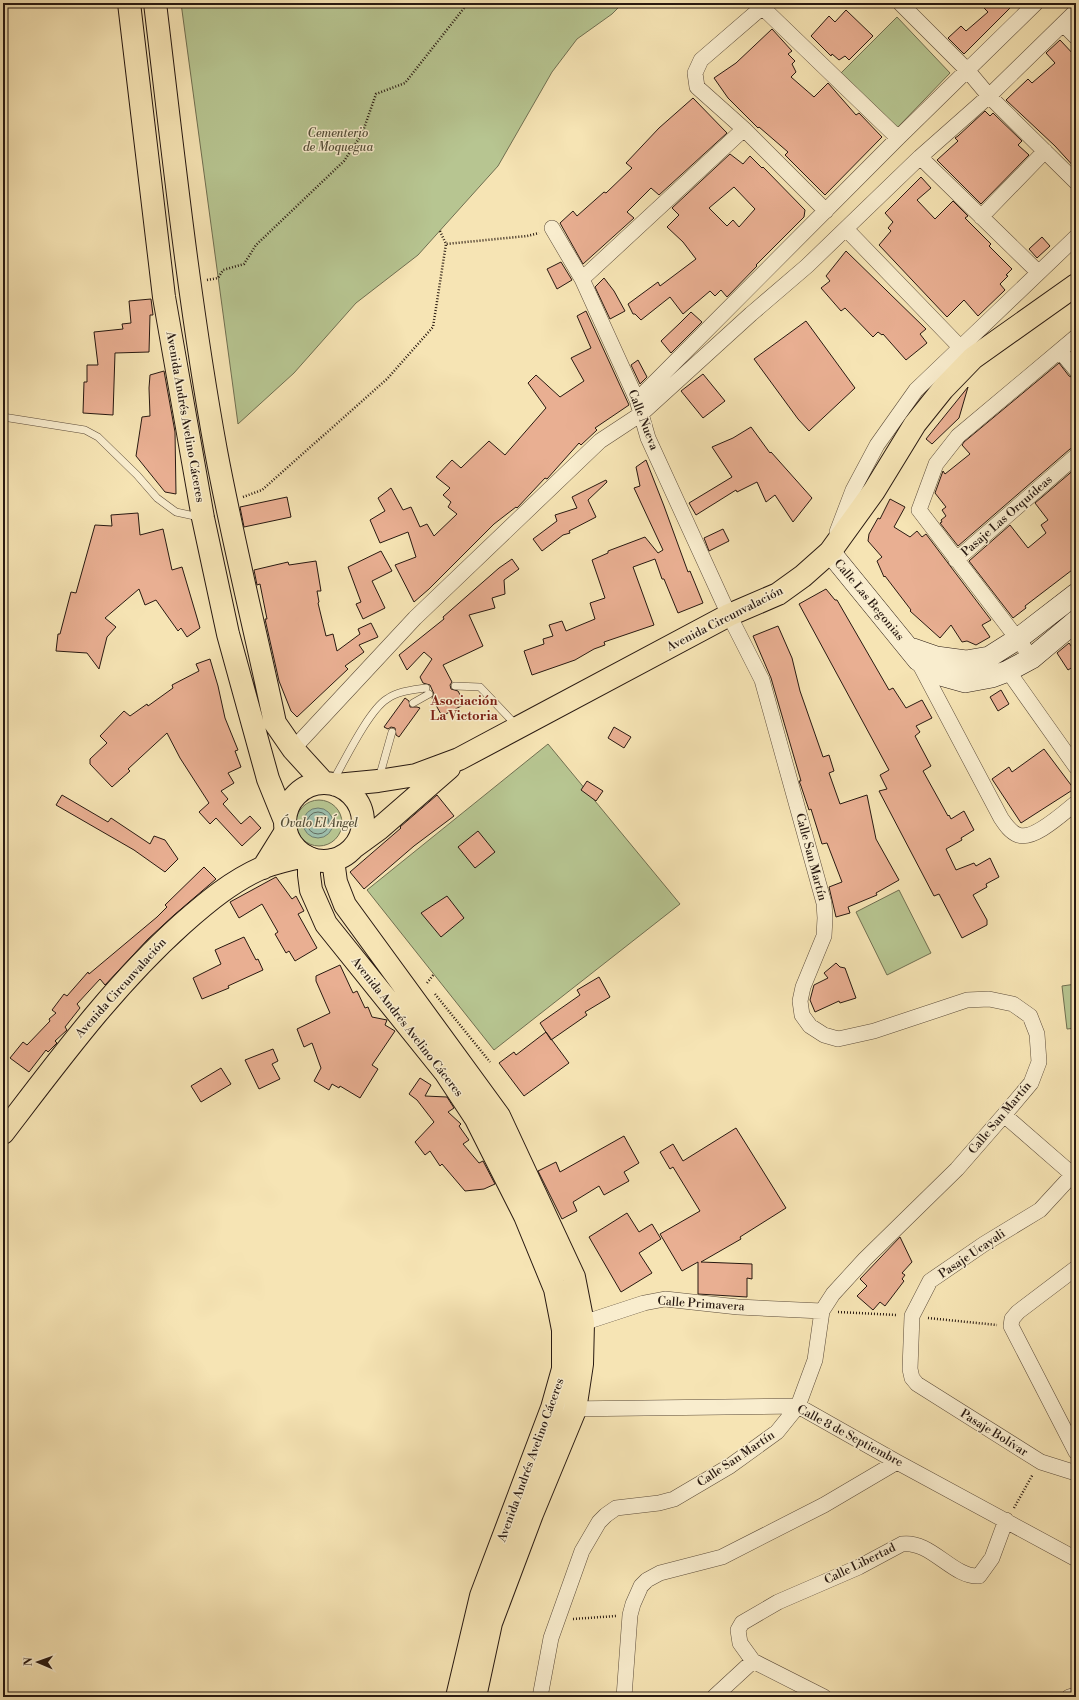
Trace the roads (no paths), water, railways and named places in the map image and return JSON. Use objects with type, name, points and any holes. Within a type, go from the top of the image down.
[{"type":"main road","name":"Avenida Andrés Avelino Cáceres","points":[[129,3],[167,313],[203,518],[230,642],[268,779],[286,826]]},
{"type":"main road","name":"Avenida Andrés Avelino Cáceres","points":[[155,3],[184,248],[216,451],[275,723],[293,749],[330,784]]},
{"type":"main road","name":"Avenida Circunvalación","points":[[330,784],[378,781],[416,775],[459,759],[729,615],[778,594],[804,576],[830,552],[874,491],[915,424],[943,390],[974,358],[1076,285]]},
{"type":"main road","points":[[167,313],[195,315]]},
{"type":"main road","name":"Avenida Circunvalación","points":[[352,849],[380,828],[459,759]]},
{"type":"main road","points":[[263,868],[286,826],[289,805],[300,791],[316,784],[330,784],[352,795],[362,812],[362,832],[358,841],[352,849],[333,860],[318,861],[307,857],[293,845],[286,826]]},
{"type":"main road","name":"Avenida Andrés Avelino Cáceres","points":[[307,857],[311,890],[326,924],[445,1072],[476,1119],[525,1216],[541,1254],[555,1289],[563,1330],[563,1369],[552,1408],[481,1596],[457,1697]]},
{"type":"main road","name":"Avenida Circunvalación","points":[[3,1134],[83,1028],[152,951],[210,900],[237,881],[281,861],[307,857]]},
{"type":"main road","name":"Avenida Andrés Avelino Cáceres","points":[[333,860],[336,882],[345,906],[499,1116],[574,1277],[583,1323],[582,1364],[575,1410],[532,1514],[491,1623],[475,1697]]},
{"type":"main road","points":[[541,1254],[563,1254]]},
{"type":"street","points":[[900,3],[968,71],[989,96],[1076,182]]},
{"type":"street","points":[[639,407],[826,211],[1036,3]]},
{"type":"street","points":[[826,211],[744,129],[697,87],[695,73],[701,60],[765,5],[898,138]]},
{"type":"street","points":[[293,749],[415,618],[600,441],[846,229],[920,157],[989,96],[1076,10]]},
{"type":"street","points":[[1063,24],[1076,37]]},
{"type":"street","points":[[582,279],[744,129]]},
{"type":"street","points":[[981,217],[1046,152]]},
{"type":"street","points":[[920,157],[1038,272]]},
{"type":"street","name":"Calle Nueva","points":[[552,228],[582,279],[639,407],[648,438],[729,615]]},
{"type":"street","points":[[846,229],[960,347]]},
{"type":"street","points":[[830,552],[853,490],[877,445],[916,390],[1076,237]]},
{"type":"street","points":[[1032,658],[919,510],[936,464],[958,436],[1076,337]]},
{"type":"street","points":[[1060,351],[1076,370]]},
{"type":"street","name":"Pasaje Las Orquídeas","points":[[956,560],[1076,456]]},
{"type":"street","name":"Calle Las Begonias","points":[[830,552],[913,654],[940,675],[965,682],[992,677],[1008,671],[1032,658],[1076,621]]},
{"type":"street","name":"Calle Las Begonias","points":[[913,654],[966,661],[989,657],[1018,638],[1076,594]]},
{"type":"street","name":"Calle San Martín","points":[[540,1697],[551,1638],[582,1551],[599,1522],[616,1508],[659,1503],[674,1499],[730,1466],[777,1432],[798,1406],[815,1360],[822,1311],[834,1294],[865,1259],[957,1169],[1031,1083],[1039,1062],[1037,1034],[1030,1016],[1013,1004],[989,998],[967,1000],[874,1031],[838,1039],[824,1035],[810,1026],[802,1015],[800,1001],[803,987],[824,936],[826,918],[824,903],[762,680],[729,615]]},
{"type":"street","points":[[913,654],[1000,818],[1009,830],[1017,835],[1025,837],[1035,834],[1076,803]]},
{"type":"street","points":[[1008,671],[1076,767]]},
{"type":"street","points":[[1004,1114],[1075,1173]]},
{"type":"street","name":"Pasaje Ucayali","points":[[916,1384],[912,1378],[910,1369],[912,1316],[930,1282],[984,1244],[1040,1210],[1075,1173]]},
{"type":"street","points":[[1076,1268],[1018,1312],[1012,1319],[1011,1326],[1076,1452]]},
{"type":"street","name":"Calle Primavera","points":[[583,1323],[644,1303],[665,1299],[738,1307],[822,1311]]},
{"type":"street","name":"Pasaje Bolívar","points":[[916,1384],[1041,1462],[1076,1473]]},
{"type":"street","name":"Calle 8 de Septiembre","points":[[552,1408],[575,1410],[798,1406],[1076,1559]]},
{"type":"street","points":[[624,1697],[630,1615],[638,1592],[647,1580],[660,1573],[722,1557],[824,1505],[898,1462]]},
{"type":"street","name":"Calle Libertad","points":[[753,1661],[740,1643],[738,1630],[742,1623],[778,1602],[859,1567],[902,1544],[908,1543],[918,1545],[966,1575],[973,1577],[979,1576],[992,1558],[1006,1520]]},
{"type":"street","points":[[714,1697],[753,1661],[824,1697]]},
{"type":"street","points":[[1069,1697],[1076,1695]]},
{"type":"lane","points":[[3,417],[85,430],[98,437],[110,448],[157,498],[176,512],[203,518]]},
{"type":"lane","points":[[454,685],[475,684],[519,728]]},
{"type":"lane","points":[[330,784],[375,710],[388,698],[406,691],[428,691],[413,704]]},
{"type":"lane","points":[[378,781],[392,732]]},
{"type":"water","points":[[318,808],[329,812],[333,823],[329,834],[318,838],[307,834],[303,823],[307,812]]},
{"type":"district","name":"Asociación La Victoria","points":[[464,708]]},
{"type":"park label","name":"Cementerio de Moquegua","points":[[338,140]]},
{"type":"park label","name":"Óvalo El Ángel","points":[[319,823]]}]
